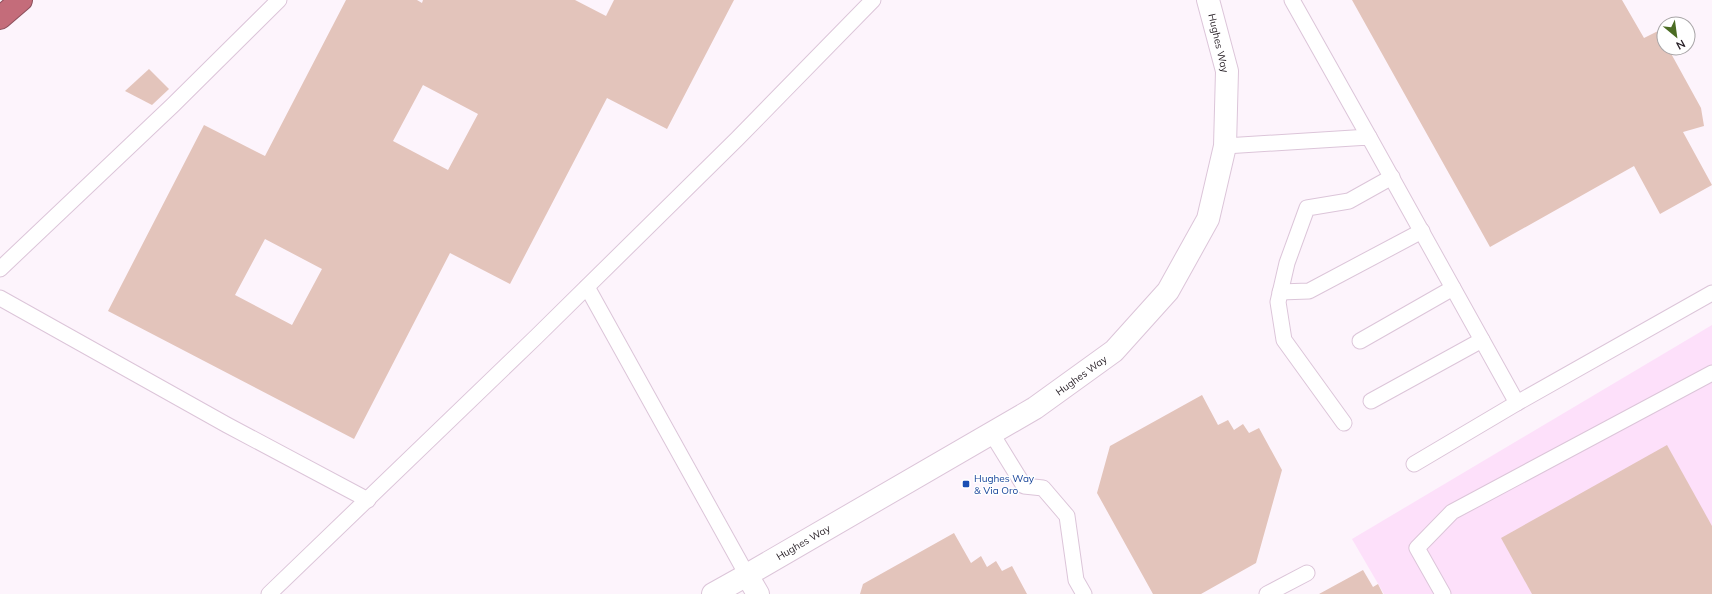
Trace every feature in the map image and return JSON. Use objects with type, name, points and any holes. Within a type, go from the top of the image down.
[{"type":"highway","points":[[0,18],[21,0]]},
{"type":"street","name":"Hughes Way","points":[[713,594],[1035,408],[1114,352],[1168,292],[1208,219],[1225,146],[1227,71],[1208,0]]},
{"type":"street","points":[[747,575],[758,594]]},
{"type":"lane","points":[[0,269],[280,0]]},
{"type":"lane","points":[[269,594],[587,287],[737,139],[873,0]]},
{"type":"lane","points":[[1292,0],[1518,403]]},
{"type":"lane","points":[[1225,146],[1369,137]]},
{"type":"lane","points":[[1344,423],[1284,340],[1278,302],[1288,263],[1307,208],[1349,201],[1392,177]]},
{"type":"lane","points":[[1280,292],[1309,292],[1422,231]]},
{"type":"lane","points":[[587,287],[747,575]]},
{"type":"lane","points":[[1360,341],[1454,288]]},
{"type":"lane","points":[[1414,464],[1712,293]]},
{"type":"lane","points":[[0,298],[180,399],[368,500]]},
{"type":"lane","points":[[1371,401],[1482,340]]},
{"type":"lane","points":[[1442,594],[1417,548],[1452,512],[1712,373]]},
{"type":"lane","points":[[992,434],[1024,486],[1043,488],[1067,516],[1076,580],[1084,594]]},
{"type":"lane","points":[[1267,594],[1306,572]]},
{"type":"shaded area","points":[[1712,325],[1712,594],[1384,594],[1352,539]]},
{"type":"building","points":[[346,0],[417,0],[422,3],[423,0],[575,0],[606,16],[614,0],[734,0],[667,129],[607,98],[510,284],[450,253],[354,439],[108,311],[204,125],[265,156]],"holes":[[[423,85],[478,114],[448,170],[393,141]],[[265,239],[322,269],[292,325],[235,295]]]},
{"type":"building","points":[[1352,0],[1622,0],[1644,38],[1656,32],[1656,56],[1672,56],[1701,108],[1704,126],[1683,132],[1712,185],[1660,214],[1634,166],[1490,247]]},
{"type":"building","points":[[149,69],[169,89],[152,105],[125,91]]},
{"type":"building","points":[[1202,395],[1218,425],[1228,420],[1234,430],[1243,424],[1249,433],[1259,428],[1282,470],[1256,563],[1201,594],[1153,594],[1097,493],[1110,446]]},
{"type":"building","points":[[1667,445],[1712,526],[1712,594],[1532,594],[1501,538]]},
{"type":"building","points":[[954,533],[971,563],[981,556],[987,567],[996,561],[1002,571],[1012,566],[1027,594],[860,594],[863,584]]},
{"type":"building","points":[[1363,570],[1373,587],[1378,584],[1383,594],[1319,594]]},
{"type":"place","name":"Hughes Way & Via Oro","points":[[966,484]]}]
